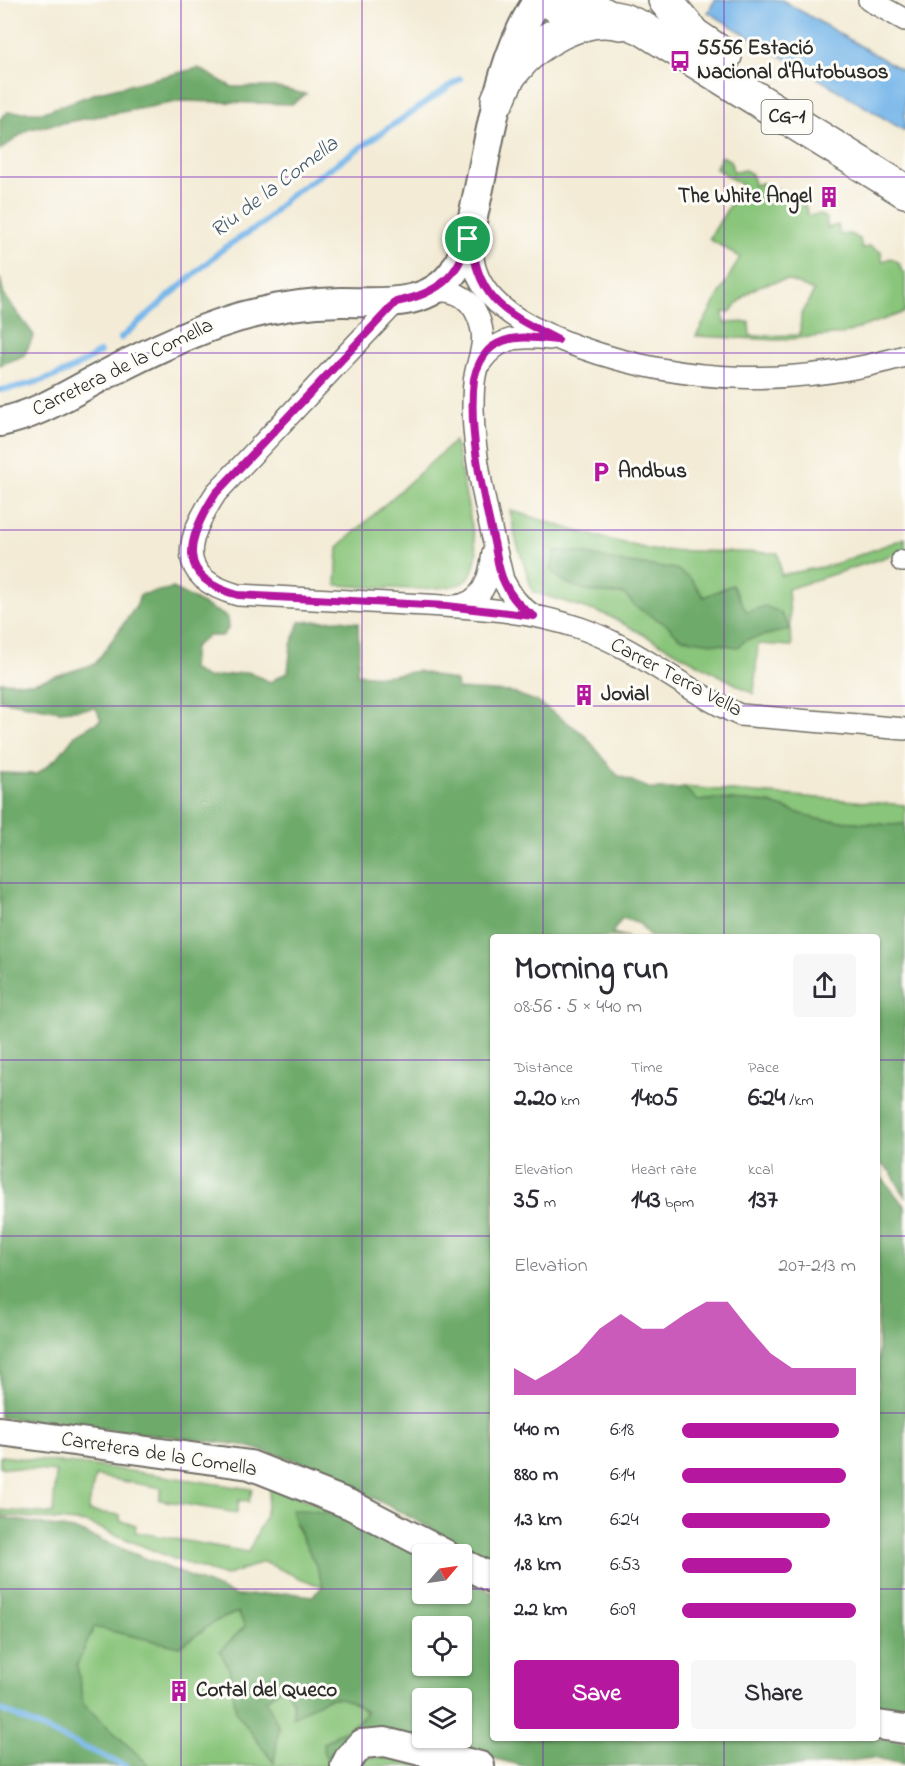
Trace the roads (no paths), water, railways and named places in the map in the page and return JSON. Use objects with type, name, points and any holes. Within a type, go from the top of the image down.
[{"type":"highway","name":"CG-1","points":[[549,0],[559,8],[589,15],[623,20],[635,14],[905,191]]},
{"type":"highway","name":"CG-1","points":[[665,0],[688,29],[703,42],[905,168]]},
{"type":"highway","points":[[498,100],[512,72],[538,46],[555,35],[581,25],[616,21],[635,14]]},
{"type":"main road","name":"Carretera de la Comella","points":[[0,422],[32,413],[170,342],[219,322],[259,310],[292,304],[396,302],[432,292],[443,285],[454,271],[470,230],[503,75],[538,0]]},
{"type":"main road","points":[[510,58],[541,28],[553,21],[589,15]]},
{"type":"main road","name":"Carretera de la Comella","points":[[0,1431],[250,1465],[351,1505],[426,1544]]},
{"type":"main road","points":[[472,1568],[490,1577]]},
{"type":"main road","points":[[880,1725],[905,1729]]},
{"type":"main road","points":[[345,1766],[362,1744],[385,1742],[480,1766]]},
{"type":"street","points":[[869,0],[905,20]]},
{"type":"street","points":[[470,230],[476,272],[496,314],[494,337],[478,365]]},
{"type":"street","points":[[432,292],[447,289],[457,292],[478,316],[484,340],[474,377],[475,430],[492,531],[503,580],[522,609],[534,616]]},
{"type":"street","points":[[485,290],[516,317],[558,340],[652,370],[734,378],[810,376],[905,356]]},
{"type":"street","name":"Carrer Terra Vella","points":[[396,302],[216,493],[204,511],[190,553],[197,573],[207,583],[217,589],[238,595],[447,606],[534,616],[593,634],[740,715],[905,729]]},
{"type":"street","points":[[478,365],[490,348],[505,340],[517,338],[558,340]]},
{"type":"street","points":[[447,606],[472,601],[482,591],[490,576],[493,554],[492,531]]},
{"type":"water","points":[[715,0],[782,0],[905,72],[905,131],[708,12]]},
{"type":"waterway","name":"Riu de la Comella","points":[[121,338],[224,248],[262,224],[288,197],[460,79]]},
{"type":"waterway","name":"Riu de la Comella","points":[[0,390],[53,377],[100,352]]},
{"type":"waterway","name":"Riu de la Comella","points":[[0,1709],[125,1766]]},
{"type":"place","name":"5556 Estació Nacional d'Autobusos","points":[[680,61]]},
{"type":"place","name":"The White Angel","points":[[829,197]]},
{"type":"place","name":"Andbus","points":[[601,472]]},
{"type":"place","name":"Jovial","points":[[584,695]]},
{"type":"place","name":"Cortal del Queco","points":[[179,1691]]}]
